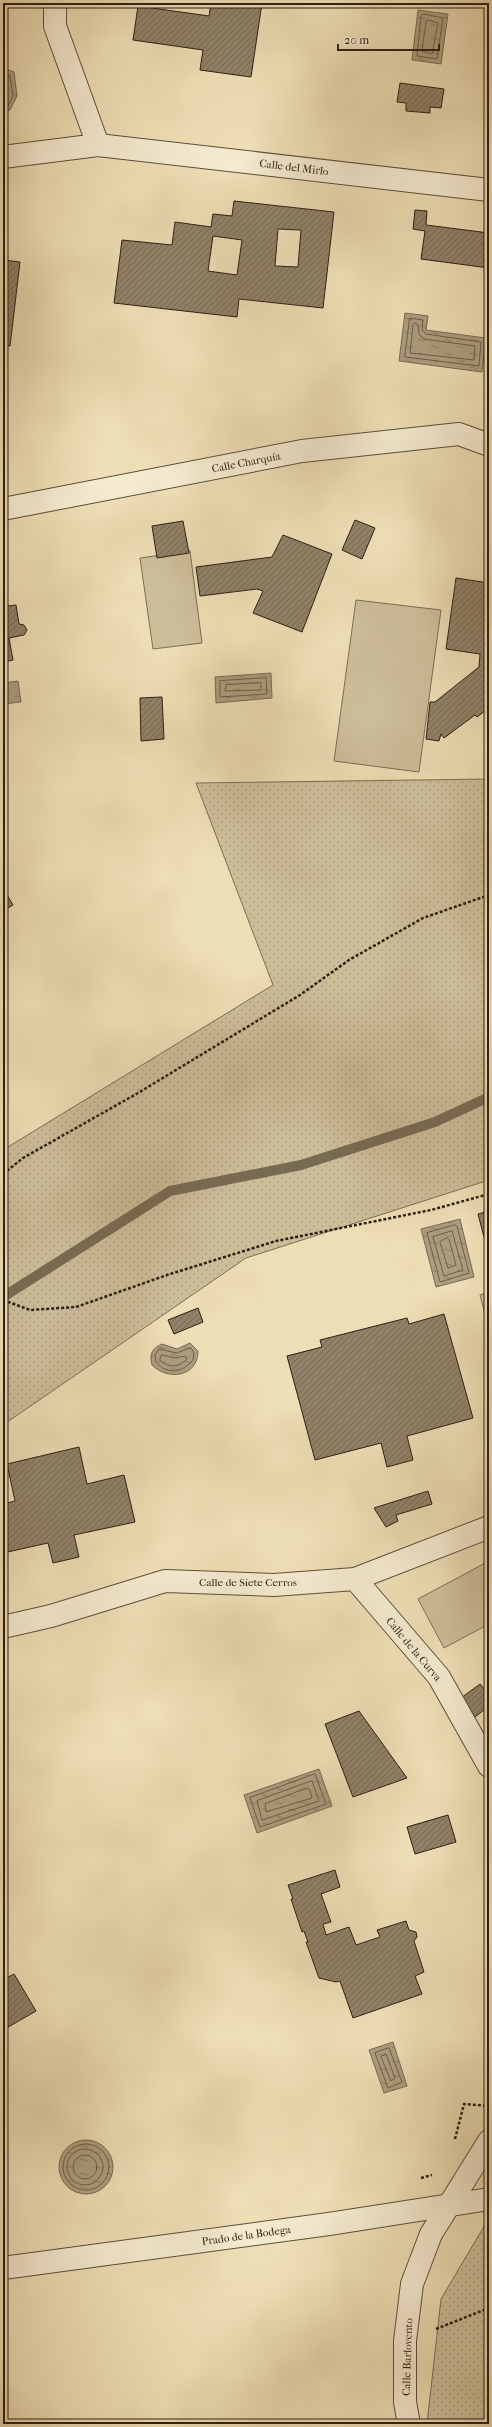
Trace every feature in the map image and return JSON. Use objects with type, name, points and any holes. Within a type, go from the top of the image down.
[{"type":"street","points":[[55,3],[55,26],[98,145]]},
{"type":"street","name":"Calle del Mirlo","points":[[3,157],[98,145],[489,190]]},
{"type":"street","name":"Calle Charquía","points":[[3,509],[302,451],[459,434],[489,445]]},
{"type":"street","name":"Calle de Siete Cerros","points":[[3,1627],[51,1616],[165,1582],[274,1584],[355,1579],[489,1527]]},
{"type":"street","name":"Calle de la Curva","points":[[355,1579],[439,1677],[489,1766]]},
{"type":"street","points":[[451,2204],[489,2141]]},
{"type":"street","name":"Prado de la Bodega","points":[[3,2268],[329,2224],[489,2199]]},
{"type":"street","name":"Calle Barlovento","points":[[408,2424],[405,2402],[405,2341],[412,2284],[431,2234],[451,2204]]},
{"type":"path","points":[[3,1174],[22,1158],[194,1059],[300,995],[349,960],[423,918],[489,895]]},
{"type":"path","points":[[3,1300],[30,1310],[76,1307],[167,1275],[276,1241],[431,1210],[489,1194]]},
{"type":"path","points":[[454,2143],[464,2104],[489,2106]]},
{"type":"path","points":[[418,2179],[432,2176],[436,2169]]},
{"type":"path","points":[[405,2341],[489,2308]]},
{"type":"shaded area","points":[[190,551],[202,643],[153,649],[140,558]]},
{"type":"shaded area","points":[[356,600],[441,610],[419,772],[334,761]]},
{"type":"shaded area","points":[[489,779],[489,1180],[246,1258],[3,1425],[3,1150],[273,985],[196,783]]},
{"type":"shaded area","points":[[489,1292],[489,1330],[480,1295]]},
{"type":"shaded area","points":[[489,1561],[489,1624],[444,1648],[418,1599]]},
{"type":"shaded area","points":[[489,2218],[489,2424],[427,2424],[441,2299]]},
{"type":"water","points":[[418,10],[448,14],[441,64],[412,60]]},
{"type":"water","points":[[3,68],[14,72],[17,96],[10,110],[3,113]]},
{"type":"water","points":[[405,313],[428,316],[426,330],[486,338],[482,372],[399,361]]},
{"type":"water","points":[[271,673],[272,698],[216,703],[215,677]]},
{"type":"water","points":[[18,681],[21,702],[3,704],[3,683]]},
{"type":"water","points":[[460,1219],[474,1277],[436,1287],[421,1229]]},
{"type":"water","points":[[190,1343],[198,1351],[197,1360],[188,1371],[181,1374],[166,1373],[152,1365],[152,1352],[162,1344],[177,1349]]},
{"type":"water","points":[[319,1769],[332,1806],[257,1833],[244,1795]]},
{"type":"water","points":[[393,2042],[407,2086],[384,2093],[369,2050]]},
{"type":"water","points":[[86,2140],[96,2142],[105,2148],[111,2157],[113,2167],[111,2177],[105,2186],[96,2192],[86,2194],[76,2192],[67,2186],[61,2177],[59,2167],[61,2157],[67,2148],[76,2142]]},
{"type":"building","points":[[211,3],[262,3],[251,77],[200,70],[203,50],[133,40],[138,6],[209,16]]},
{"type":"building","points":[[400,83],[444,89],[441,108],[430,107],[430,113],[406,111],[406,103],[397,102]]},
{"type":"building","points":[[234,201],[334,212],[323,308],[239,299],[237,317],[114,303],[122,240],[172,245],[175,222],[211,227],[213,214],[232,216]],"holes":[[[278,229],[301,230],[298,267],[275,266]],[[213,236],[242,240],[237,275],[208,271]]]},
{"type":"building","points":[[415,210],[427,211],[426,225],[489,233],[489,268],[421,259],[425,231],[413,229]]},
{"type":"building","points":[[3,260],[20,262],[10,346],[3,345]]},
{"type":"building","points":[[355,520],[375,528],[362,559],[342,550]]},
{"type":"building","points":[[183,521],[189,553],[157,558],[152,526]]},
{"type":"building","points":[[283,535],[332,554],[302,632],[253,613],[263,591],[257,589],[200,596],[196,567],[272,557]]},
{"type":"building","points":[[456,578],[489,583],[489,708],[477,717],[475,715],[444,738],[441,734],[439,741],[426,739],[430,702],[435,702],[479,667],[480,654],[446,649]]},
{"type":"building","points":[[7,601],[8,606],[16,605],[19,624],[24,625],[27,630],[24,635],[9,638],[13,660],[3,662],[3,602]]},
{"type":"building","points":[[162,697],[164,739],[141,741],[140,698]]},
{"type":"building","points":[[3,888],[13,905],[3,911]]},
{"type":"building","points":[[489,1211],[489,1256],[478,1214]]},
{"type":"building","points":[[198,1308],[203,1322],[174,1334],[168,1320]]},
{"type":"building","points":[[444,1314],[473,1418],[407,1436],[413,1460],[387,1467],[381,1443],[315,1460],[287,1356],[322,1347],[320,1340],[407,1318],[409,1324]]},
{"type":"building","points":[[79,1447],[87,1484],[124,1475],[135,1522],[74,1535],[79,1557],[53,1563],[48,1543],[3,1553],[3,1504],[15,1501],[7,1464]]},
{"type":"building","points":[[428,1491],[432,1504],[396,1515],[398,1521],[386,1527],[374,1508]]},
{"type":"building","points":[[480,1684],[489,1695],[489,1706],[475,1717],[461,1698]]},
{"type":"building","points":[[359,1711],[407,1778],[353,1797],[325,1724]]},
{"type":"building","points":[[448,1815],[456,1842],[415,1854],[407,1827]]},
{"type":"building","points":[[335,1870],[340,1887],[321,1894],[331,1922],[323,1924],[326,1935],[349,1927],[356,1945],[380,1937],[377,1930],[406,1921],[409,1930],[416,1932],[417,1937],[414,1941],[424,1972],[415,1976],[422,1994],[353,2018],[340,1981],[336,1982],[319,1978],[306,1942],[308,1942],[304,1931],[302,1932],[291,1899],[293,1899],[288,1885]]},
{"type":"building","points":[[14,1974],[36,2011],[3,2030],[3,1980]]},
{"type":"waterway","points":[[3,1297],[170,1191],[301,1165],[435,1122],[489,1097]]}]
